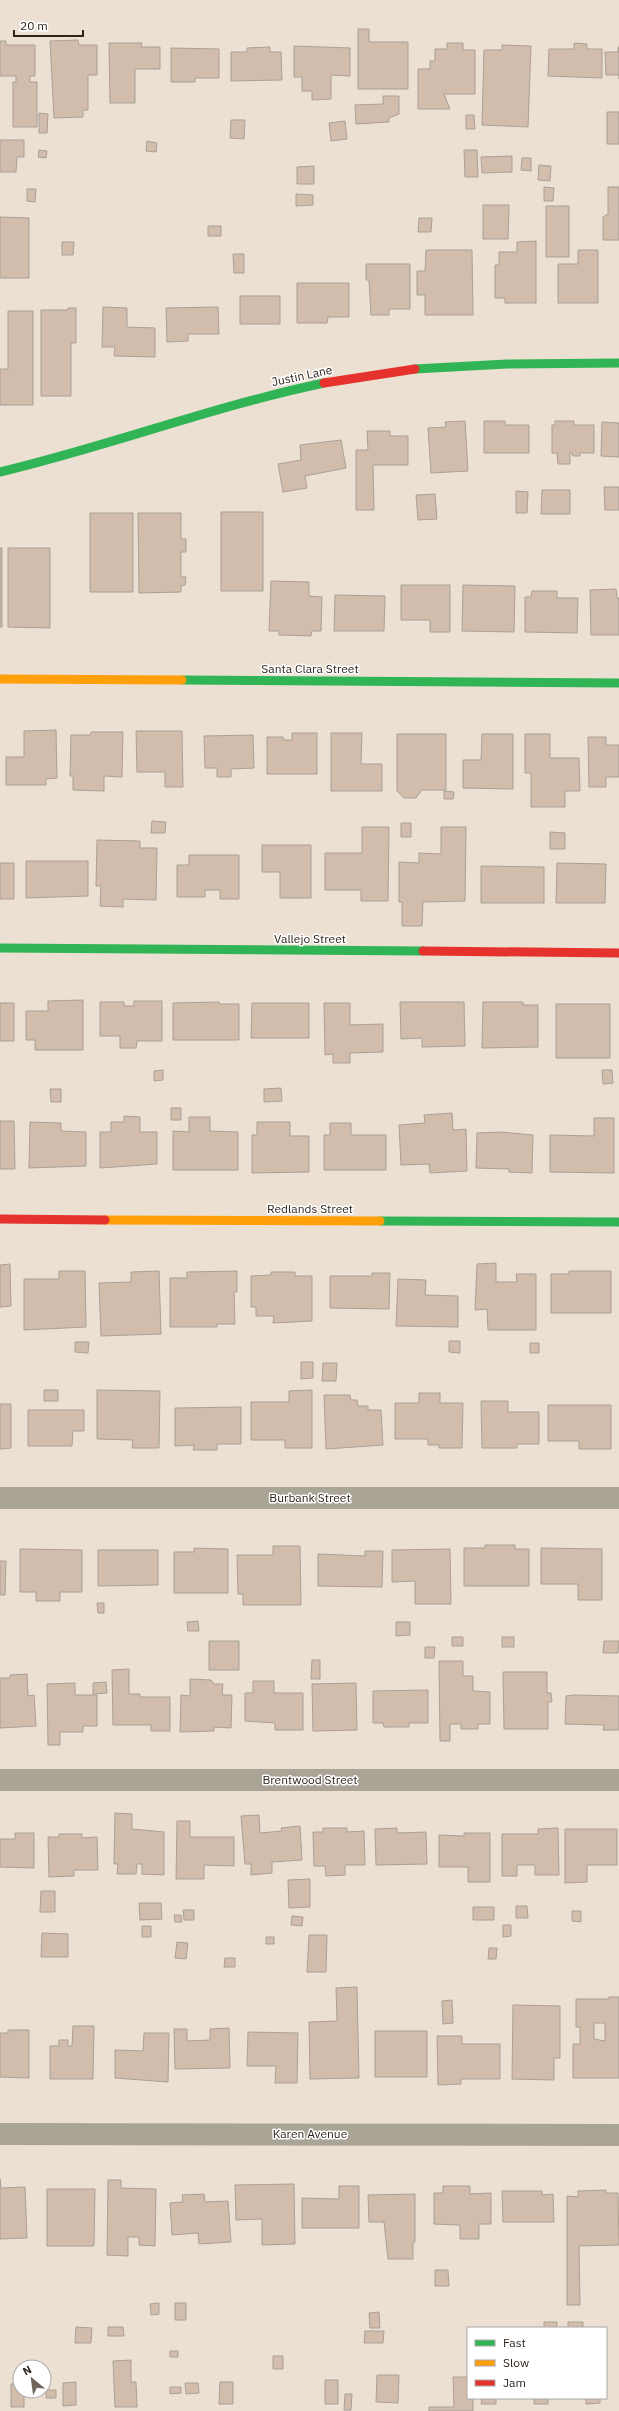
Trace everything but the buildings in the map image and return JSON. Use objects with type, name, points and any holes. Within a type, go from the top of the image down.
[{"type":"street","name":"Justin Lane","points":[[0,472],[53,460],[125,440],[248,400],[323,383],[395,371],[465,364],[619,363]]},
{"type":"street","name":"Santa Clara Street","points":[[0,679],[619,682]]},
{"type":"street","name":"Vallejo Street","points":[[0,948],[619,953]]},
{"type":"street","name":"Redlands Street","points":[[0,1219],[619,1222]]},
{"type":"street","name":"Burbank Street","points":[[0,1498],[619,1498]]},
{"type":"street","name":"Brentwood Street","points":[[0,1780],[619,1780]]},
{"type":"street","name":"Karen Avenue","points":[[0,2134],[619,2135]]},
{"type":"traffic: fast","points":[[415,369],[507,364],[619,363]]},
{"type":"traffic: fast","points":[[0,472],[41,462],[242,403],[324,383]]},
{"type":"traffic: fast","points":[[182,680],[619,683]]},
{"type":"traffic: fast","points":[[0,948],[423,951]]},
{"type":"traffic: fast","points":[[380,1221],[619,1222]]},
{"type":"traffic: slow","points":[[0,679],[182,680]]},
{"type":"traffic: slow","points":[[105,1220],[380,1221]]},
{"type":"traffic: jam","points":[[324,383],[415,369]]},
{"type":"traffic: jam","points":[[423,951],[619,953]]},
{"type":"traffic: jam","points":[[0,1219],[105,1220]]}]
